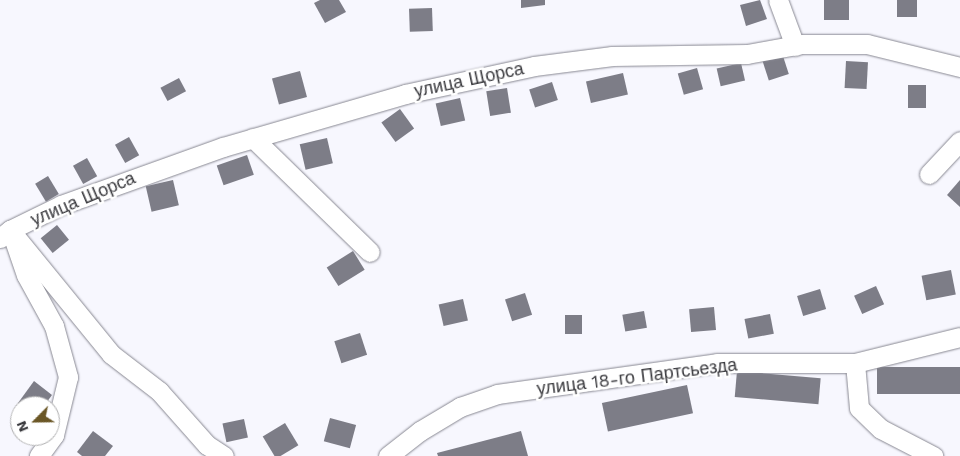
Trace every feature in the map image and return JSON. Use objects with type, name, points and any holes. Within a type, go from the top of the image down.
[{"type":"street","points":[[778,0],[795,46]]},
{"type":"street","name":"улица Щорса","points":[[5,234],[128,179],[253,138],[405,94],[534,66],[612,56],[746,54],[795,46],[866,44],[960,67]]},
{"type":"street","points":[[253,138],[370,252]]},
{"type":"street","points":[[929,174],[960,140]]},
{"type":"street","points":[[5,234],[54,326],[68,377],[54,435],[40,456]]},
{"type":"street","points":[[5,234],[111,354],[159,391],[207,445],[224,456]]},
{"type":"street","name":"улица 18-го Партсьезда","points":[[388,456],[420,431],[460,407],[497,394],[718,363],[855,363],[960,337]]},
{"type":"street","points":[[855,363],[859,408],[881,429],[933,456]]},
{"type":"building","points":[[320,0],[339,0],[346,12],[325,23],[314,3]]},
{"type":"building","points":[[521,0],[545,0],[545,5],[521,8]]},
{"type":"building","points":[[760,0],[767,19],[746,26],[740,5]]},
{"type":"building","points":[[824,0],[849,0],[849,20],[824,20]]},
{"type":"building","points":[[897,0],[917,0],[917,17],[897,17]]},
{"type":"building","points":[[432,8],[433,31],[410,32],[409,9]]},
{"type":"building","points":[[782,53],[789,74],[769,80],[762,59]]},
{"type":"building","points":[[846,61],[868,62],[867,89],[845,88]]},
{"type":"building","points":[[741,63],[745,81],[721,86],[717,69]]},
{"type":"building","points":[[697,68],[703,89],[684,95],[678,74]]},
{"type":"building","points":[[300,71],[307,97],[279,105],[272,79]]},
{"type":"building","points":[[623,73],[628,94],[591,103],[586,82]]},
{"type":"building","points":[[179,78],[186,91],[168,101],[160,88]]},
{"type":"building","points":[[552,82],[558,100],[535,107],[529,89]]},
{"type":"building","points":[[908,85],[926,85],[926,108],[908,108]]},
{"type":"building","points":[[507,88],[511,113],[490,116],[486,91]]},
{"type":"building","points":[[460,98],[465,120],[441,126],[436,104]]},
{"type":"building","points":[[400,109],[414,128],[395,142],[381,123]]},
{"type":"building","points":[[129,137],[139,155],[125,163],[115,145]]},
{"type":"building","points":[[327,138],[333,163],[306,170],[300,144]]},
{"type":"building","points":[[247,155],[254,175],[224,185],[217,165]]},
{"type":"building","points":[[87,158],[97,176],[83,184],[73,166]]},
{"type":"building","points":[[48,176],[59,194],[46,202],[35,184]]},
{"type":"building","points":[[173,180],[179,205],[152,212],[146,186]]},
{"type":"building","points":[[960,180],[960,207],[947,195]]},
{"type":"building","points":[[57,225],[69,240],[53,253],[41,238]]},
{"type":"building","points":[[353,251],[365,270],[338,286],[327,267]]},
{"type":"building","points":[[951,270],[956,295],[926,300],[922,276]]},
{"type":"building","points":[[876,286],[884,304],[862,314],[854,296]]},
{"type":"building","points":[[820,289],[826,309],[803,316],[797,296]]},
{"type":"building","points":[[525,293],[532,315],[512,321],[505,299]]},
{"type":"building","points":[[463,299],[468,320],[444,326],[439,305]]},
{"type":"building","points":[[714,307],[716,330],[691,332],[689,309]]},
{"type":"building","points":[[644,311],[647,328],[625,332],[622,315]]},
{"type":"building","points":[[770,314],[774,334],[748,339],[744,319]]},
{"type":"building","points":[[565,315],[582,315],[582,334],[565,334]]},
{"type":"building","points":[[360,333],[367,355],[341,363],[334,341]]},
{"type":"building","points":[[877,367],[960,367],[960,394],[877,394]]},
{"type":"building","points":[[737,371],[821,378],[818,404],[735,397]]},
{"type":"building","points":[[34,381],[52,395],[51,396],[23,396]]},
{"type":"building","points":[[687,385],[693,413],[608,431],[602,403]]},
{"type":"building","points":[[330,418],[356,425],[350,448],[324,441]]},
{"type":"building","points":[[244,419],[248,438],[226,442],[222,424]]},
{"type":"building","points":[[285,423],[298,445],[281,456],[274,456],[263,436]]},
{"type":"building","points":[[93,431],[113,446],[105,456],[82,456],[77,452]]},
{"type":"building","points":[[521,431],[528,456],[438,456],[437,453]]}]
